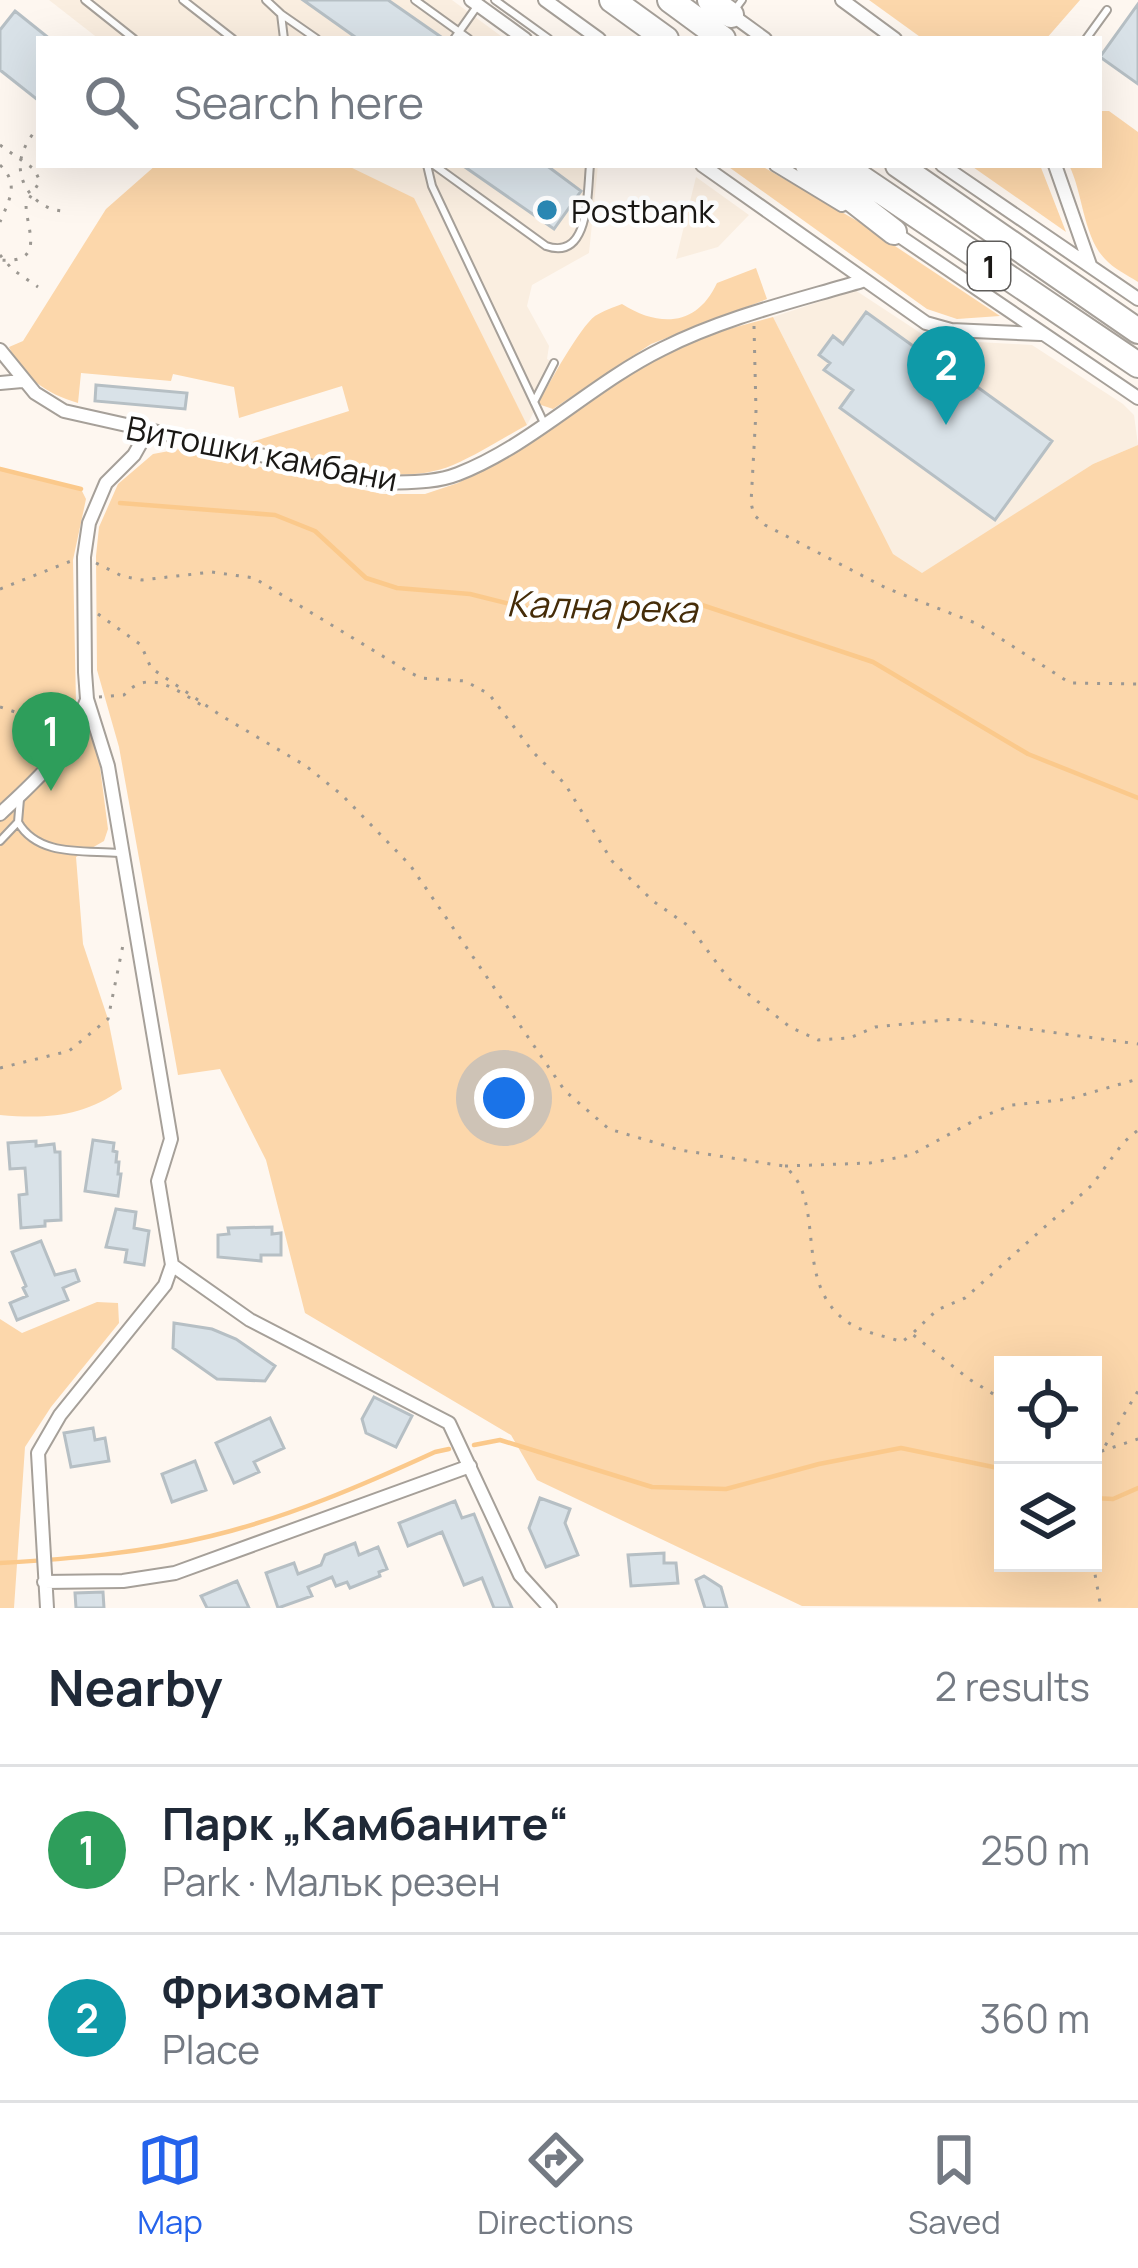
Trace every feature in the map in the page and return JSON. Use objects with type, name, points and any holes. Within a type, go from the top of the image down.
[{"type":"highway","points":[[670,0],[727,13]]},
{"type":"highway","points":[[619,5],[658,36]]},
{"type":"highway","points":[[812,168],[894,232]]},
{"type":"highway","name":"1","points":[[846,168],[1138,365]]},
{"type":"highway","name":"1","points":[[902,168],[1138,331]]},
{"type":"street","points":[[545,0],[595,36]]},
{"type":"street","points":[[842,0],[891,36]]},
{"type":"street","points":[[474,3],[522,36]]},
{"type":"street","points":[[727,13],[761,36]]},
{"type":"street","points":[[706,168],[926,323],[951,330],[1048,336]]},
{"type":"street","points":[[781,168],[894,232],[1138,398]]},
{"type":"street","points":[[946,168],[1138,299]]},
{"type":"street","points":[[1056,168],[1091,266]]},
{"type":"street","name":"Витошки камбани","points":[[0,350],[22,380],[64,411],[385,483],[422,482],[455,476],[500,453],[659,350],[753,312],[776,309],[862,280]]},
{"type":"street","points":[[0,383],[22,380]]},
{"type":"street","points":[[47,1608],[38,1453],[60,1414],[160,1296],[172,1265],[158,1181],[171,1139],[109,766],[88,699],[83,603],[84,557],[98,500],[147,432]]},
{"type":"street","points":[[0,814],[57,760],[88,699]]},
{"type":"street","points":[[172,1265],[250,1321],[449,1423],[520,1575],[550,1608]]},
{"type":"street","points":[[44,1582],[123,1581],[175,1574],[470,1466]]},
{"type":"lane","points":[[85,0],[130,36]]},
{"type":"lane","points":[[183,0],[229,36]]},
{"type":"lane","points":[[266,0],[313,36]]},
{"type":"lane","points":[[415,0],[457,36],[474,3]]},
{"type":"lane","points":[[495,0],[545,36]]},
{"type":"lane","points":[[1088,36],[1107,10]]},
{"type":"lane","points":[[281,14],[284,36]]},
{"type":"lane","points":[[430,168],[432,186],[544,423]]},
{"type":"lane","points":[[434,168],[558,250],[571,246],[581,231],[590,168]]},
{"type":"lane","points":[[534,403],[554,363]]},
{"type":"lane","points":[[0,841],[18,821],[20,796]]},
{"type":"lane","points":[[18,821],[38,844],[123,853]]},
{"type":"path","points":[[36,131],[21,159],[21,173],[31,195],[51,210],[63,211]]},
{"type":"path","points":[[0,145],[39,175],[40,181],[25,210],[33,242],[25,255],[1,259]]},
{"type":"path","points":[[0,165],[13,184],[0,222]]},
{"type":"path","points":[[1,259],[38,287]]},
{"type":"path","points":[[753,312],[754,515],[886,588],[978,624],[1070,682],[1138,684]]},
{"type":"path","points":[[0,589],[84,557],[122,576],[142,580],[212,572],[254,578],[421,678],[465,681],[489,694],[533,752],[565,784],[612,861],[653,901],[690,927],[728,978],[790,1027],[818,1040],[850,1038],[874,1027],[955,1019],[1138,1044]]},
{"type":"path","points":[[83,603],[141,645],[152,668],[220,716]]},
{"type":"path","points":[[88,699],[124,695],[145,679],[164,683],[326,781],[410,865],[565,1091],[609,1129],[680,1150],[784,1166],[870,1162],[911,1155],[1012,1105],[1069,1100],[1138,1079]]},
{"type":"path","points":[[0,707],[24,715],[40,730],[57,760]]},
{"type":"path","points":[[0,1068],[69,1051],[108,1019],[131,905]]},
{"type":"path","points":[[784,1166],[796,1175],[803,1197],[811,1260],[825,1301],[851,1325],[902,1342],[937,1310],[965,1298],[1092,1184],[1138,1130]]},
{"type":"path","points":[[912,1334],[994,1394]]},
{"type":"path","points":[[1102,1451],[1138,1391]]},
{"type":"path","points":[[1102,1451],[1138,1438]]},
{"type":"path","points":[[1095,1572],[1101,1608]]},
{"type":"shaded area","points":[[49,0],[452,0],[501,36],[95,36]]},
{"type":"shaded area","points":[[869,0],[1080,0],[1049,36],[919,36]]},
{"type":"shaded area","points":[[1102,111],[1109,111],[1138,132],[1138,282],[1098,250],[1070,168],[1102,168]]},
{"type":"shaded area","points":[[153,168],[352,168],[414,198],[527,425],[453,465],[404,475],[352,469],[252,442],[349,411],[342,386],[239,418],[234,387],[173,374],[171,381],[81,373],[78,403],[55,394],[21,367],[9,347],[23,341],[106,209]]},
{"type":"shaded area","points":[[348,168],[598,168],[589,253],[532,285],[527,306],[549,346],[547,359],[558,365],[527,425],[478,329]]},
{"type":"shaded area","points":[[730,168],[765,168],[859,222],[1000,316],[957,319],[927,309]]},
{"type":"shaded area","points":[[974,168],[1041,168],[1066,232]]},
{"type":"shaded area","points":[[696,177],[749,215],[718,247],[676,259]]},
{"type":"shaded area","points":[[756,268],[767,299],[651,344],[553,409],[538,404],[595,316],[622,304],[650,317],[676,319],[699,308],[717,283]]},
{"type":"shaded area","points":[[855,290],[922,334],[943,340],[1032,345],[1123,404],[1134,415],[1138,445],[1093,464],[922,574],[893,555],[773,317]]},
{"type":"shaded area","points":[[773,317],[893,554],[922,573],[1093,464],[1138,445],[1138,1608],[802,1606],[537,1480],[511,1435],[305,1313],[266,1160],[220,1069],[178,1075],[119,747],[97,670],[99,527],[118,484],[153,454],[180,449],[382,494],[425,494],[458,483],[500,459],[659,355],[706,335]]},
{"type":"shaded area","points":[[0,469],[81,489],[86,499],[73,560],[76,703],[98,752],[108,829],[104,841],[76,857],[83,944],[108,1019],[122,1089],[79,1111],[49,1116],[0,1115]]},
{"type":"shaded area","points":[[97,1302],[118,1303],[119,1323],[25,1447],[14,1608],[0,1608],[0,1319],[22,1333]]},
{"type":"building","points":[[303,0],[388,0],[440,36],[354,36]]},
{"type":"building","points":[[1138,4],[1138,84],[1102,54]]},
{"type":"building","points":[[15,11],[46,36],[36,36],[36,99],[0,70],[0,30]]},
{"type":"building","name":"Postbank","points":[[466,168],[550,168],[581,191],[554,229]]},
{"type":"building","points":[[866,312],[1052,441],[995,520],[840,408],[853,390],[824,370],[830,363],[819,355],[833,336],[843,344]]},
{"type":"building","points":[[96,385],[187,393],[185,409],[95,401]]},
{"type":"building","points":[[93,1140],[114,1143],[121,1174],[118,1196],[85,1191]]},
{"type":"building","points":[[36,1141],[36,1146],[54,1144],[55,1152],[60,1152],[61,1220],[21,1228],[19,1195],[27,1194],[25,1168],[10,1169],[8,1143]]},
{"type":"building","points":[[116,1209],[136,1212],[134,1228],[149,1231],[144,1265],[125,1262],[127,1250],[106,1247]]},
{"type":"building","points":[[272,1227],[272,1234],[281,1233],[281,1255],[261,1255],[261,1261],[218,1257],[218,1235],[229,1234],[228,1228]]},
{"type":"building","points":[[41,1241],[55,1275],[75,1270],[79,1281],[63,1288],[68,1300],[17,1320],[10,1303],[27,1296],[12,1252]]},
{"type":"building","points":[[174,1323],[212,1329],[236,1339],[275,1366],[265,1381],[217,1379],[173,1348]]},
{"type":"building","points":[[374,1397],[412,1416],[396,1447],[366,1433],[362,1419]]},
{"type":"building","points":[[270,1418],[284,1448],[254,1462],[259,1472],[234,1483],[216,1443]]},
{"type":"building","points":[[93,1428],[95,1440],[105,1438],[109,1461],[71,1467],[64,1433]]},
{"type":"building","points":[[195,1461],[206,1490],[172,1502],[162,1474]]},
{"type":"building","points":[[540,1498],[570,1509],[565,1523],[578,1555],[546,1567],[529,1528]]},
{"type":"building","points":[[455,1501],[462,1518],[474,1514],[512,1608],[494,1608],[482,1578],[464,1585],[442,1532],[408,1546],[399,1523]]},
{"type":"building","points":[[355,1543],[359,1555],[378,1547],[387,1569],[380,1576],[350,1588],[347,1582],[336,1586],[332,1577],[308,1587],[312,1596],[278,1608],[266,1573],[294,1563],[298,1574],[321,1565],[325,1555]]},
{"type":"building","points":[[664,1553],[664,1563],[676,1563],[678,1583],[631,1586],[628,1555]]},
{"type":"building","points":[[704,1576],[721,1587],[727,1608],[705,1608],[696,1580]]},
{"type":"building","points":[[237,1581],[249,1608],[207,1608],[201,1596]]},
{"type":"building","points":[[103,1592],[104,1608],[76,1608],[75,1593]]},
{"type":"waterway","name":"Кална река","points":[[0,469],[81,489]]},
{"type":"waterway","name":"Кална река","points":[[120,503],[275,515],[315,531],[366,578],[397,588],[470,594],[530,609],[702,605],[873,662],[1028,754],[1138,798]]},
{"type":"waterway","points":[[474,1445],[500,1440],[652,1487],[726,1489],[901,1448],[994,1467]]},
{"type":"waterway","points":[[0,1563],[106,1554],[211,1536],[297,1510],[449,1449]]},
{"type":"waterway","points":[[1102,1498],[1138,1488]]},
{"type":"place","name":"Postbank","points":[[547,210]]},
{"type":"place","name":"Фризомат","points":[[946,425]]},
{"type":"place","name":"Парк „Камбаните“","points":[[51,791]]}]
